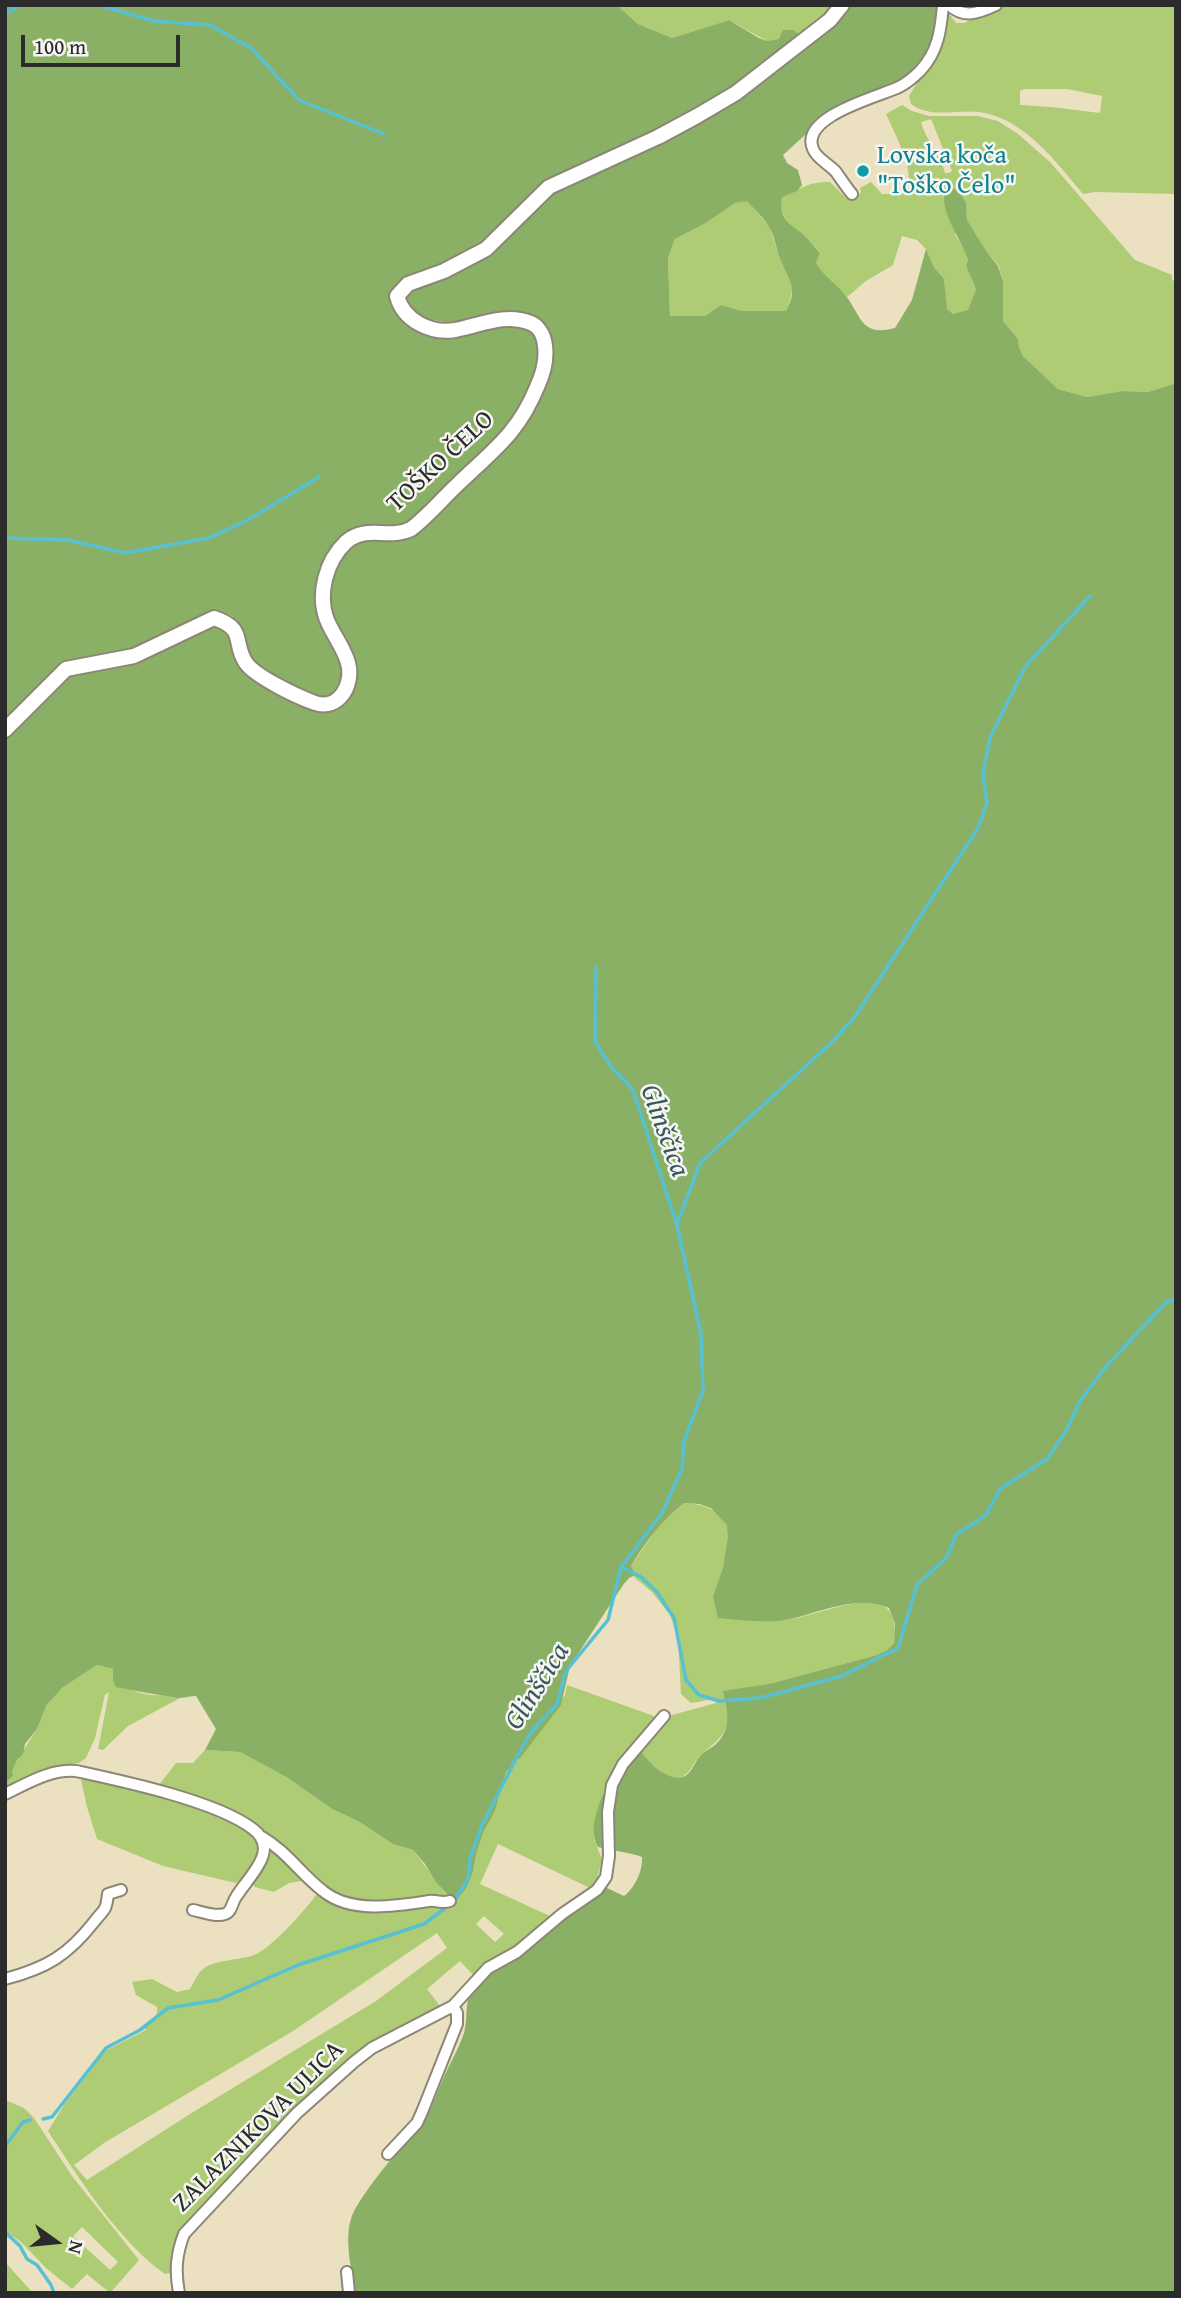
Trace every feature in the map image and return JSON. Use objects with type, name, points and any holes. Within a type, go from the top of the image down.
[{"type":"street","name":"TOŠKO ČELO","points":[[5,730],[66,669],[134,656],[214,618],[228,623],[234,630],[246,662],[259,673],[318,705],[333,704],[341,697],[349,681],[348,664],[322,603],[330,561],[356,534],[373,531],[401,534],[411,529],[492,455],[513,432],[531,401],[543,374],[547,354],[545,340],[538,328],[529,322],[500,320],[452,331],[421,326],[406,316],[397,296],[408,284],[463,262],[486,249],[549,187],[658,137],[736,93],[830,20],[842,5]]},
{"type":"street","points":[[852,194],[835,171],[817,155],[812,147],[813,138],[821,125],[843,108],[899,87],[921,70],[938,43],[943,5]]},
{"type":"street","points":[[949,5],[966,15],[996,5]]},
{"type":"street","name":"ZALAZNIKOVA ULICA","points":[[178,2293],[175,2269],[177,2250],[184,2234],[298,2113],[372,2048],[453,2006],[488,1968],[517,1952],[562,1914],[597,1890],[606,1877],[608,1812],[612,1785],[623,1764],[664,1716]]},
{"type":"street","points":[[5,1794],[47,1774],[76,1770],[198,1803],[242,1821],[273,1843],[323,1891],[336,1899],[364,1905],[389,1906],[433,1900],[444,1903],[450,1901]]},
{"type":"street","points":[[193,1910],[224,1915],[229,1912],[264,1853],[261,1837]]},
{"type":"street","points":[[5,1979],[40,1969],[69,1950],[105,1912],[108,1894],[121,1890]]},
{"type":"street","points":[[388,2154],[417,2123],[422,2112],[457,2024],[457,2013],[453,2006]]},
{"type":"street","points":[[347,2272],[349,2293]]},
{"type":"green space","points":[[5,5],[617,5],[638,24],[672,38],[729,20],[767,41],[779,39],[783,30],[793,30],[803,37],[731,88],[653,135],[547,181],[475,251],[397,284],[390,297],[405,320],[424,331],[445,334],[509,326],[525,329],[536,339],[539,360],[526,400],[507,431],[423,513],[397,530],[369,527],[353,531],[326,559],[315,600],[322,622],[340,656],[345,678],[342,689],[330,700],[299,691],[252,660],[239,626],[232,616],[219,612],[200,618],[135,650],[73,661],[5,723]]},
{"type":"green space","points":[[617,5],[830,5],[829,17],[803,37],[767,41],[729,20],[672,38],[638,24]]},
{"type":"green space","points":[[848,5],[939,5],[938,35],[919,67],[900,81],[839,104],[783,155],[787,163],[798,170],[802,185],[797,191],[782,197],[783,216],[820,253],[816,263],[846,296],[864,323],[875,330],[895,328],[912,300],[926,249],[934,267],[944,279],[947,309],[953,314],[968,310],[976,289],[966,266],[968,260],[965,251],[947,214],[944,195],[946,186],[951,186],[966,203],[967,220],[998,266],[1003,281],[1003,321],[1018,339],[1023,356],[1058,389],[1087,397],[1122,391],[1148,392],[1176,383],[1176,2293],[355,2293],[348,2246],[354,2211],[374,2181],[427,2117],[464,2033],[468,2002],[475,1983],[584,1898],[590,1888],[605,1887],[624,1896],[632,1888],[641,1867],[642,1857],[598,1847],[594,1836],[598,1808],[604,1792],[636,1743],[656,1768],[671,1776],[685,1776],[701,1755],[718,1742],[725,1730],[727,1717],[723,1691],[769,1684],[877,1655],[894,1643],[895,1624],[889,1608],[862,1603],[778,1621],[718,1618],[713,1596],[723,1568],[728,1537],[727,1525],[711,1508],[684,1503],[661,1525],[631,1566],[636,1575],[623,1585],[570,1666],[561,1705],[506,1772],[495,1811],[483,1833],[473,1872],[467,1887],[455,1902],[436,1882],[413,1850],[393,1844],[358,1821],[332,1809],[288,1778],[240,1752],[205,1750],[216,1729],[196,1696],[179,1698],[116,1687],[113,1669],[97,1665],[62,1688],[46,1706],[37,1729],[17,1760],[13,1776],[5,1783],[5,737],[71,674],[218,624],[226,629],[241,666],[312,708],[334,710],[346,703],[353,689],[326,598],[334,563],[349,544],[374,538],[398,541],[425,523],[499,457],[519,432],[546,379],[537,319],[518,312],[450,323],[422,318],[403,302],[405,292],[443,279],[488,256],[556,188],[592,170],[819,37],[842,16]],"holes":[[[747,201],[771,231],[791,284],[792,296],[786,311],[742,311],[721,305],[705,316],[670,316],[668,258],[675,239],[706,223],[735,203]]]},
{"type":"green space","points":[[1005,5],[1176,5],[1176,194],[1083,194],[1038,143],[1010,123],[979,112],[927,111],[911,104],[909,96],[925,70],[947,11],[956,23],[964,23]],"holes":[[[1025,89],[1067,89],[1102,96],[1100,113],[1020,105],[1020,91]]]},
{"type":"green space","points":[[902,105],[929,116],[977,116],[998,121],[1018,134],[1050,162],[1135,260],[1172,275],[1172,280],[1176,282],[1176,383],[1148,392],[1122,391],[1087,397],[1058,389],[1023,356],[1018,339],[1003,321],[1003,281],[999,266],[967,220],[966,203],[955,235],[965,250],[968,260],[966,266],[976,289],[968,311],[953,314],[946,309],[944,279],[934,267],[926,249],[917,240],[902,236],[893,265],[866,281],[847,297],[822,274],[816,263],[820,253],[783,216],[782,196],[822,182],[830,182],[846,198],[858,196],[860,188],[871,182],[882,194],[901,194],[909,190],[906,161],[886,114]],"holes":[[[931,119],[952,171],[945,173],[921,122]]]},
{"type":"green space","points":[[747,200],[770,228],[781,262],[789,275],[793,288],[787,311],[742,311],[721,305],[705,316],[670,316],[668,258],[675,239],[706,223],[735,203]]},
{"type":"green space","points":[[684,1503],[708,1508],[724,1519],[729,1540],[713,1596],[757,1614],[780,1620],[855,1603],[872,1603],[886,1607],[894,1620],[894,1643],[877,1655],[769,1684],[727,1707],[727,1724],[722,1735],[686,1774],[677,1779],[666,1775],[640,1754],[619,1762],[606,1786],[598,1810],[594,1840],[602,1859],[596,1883],[590,1888],[498,1844],[480,1884],[552,1917],[533,1936],[473,1975],[460,1961],[427,1989],[441,2007],[369,2046],[183,2229],[175,2244],[170,2273],[165,2274],[116,2227],[48,2131],[105,2051],[146,2030],[143,2026],[155,2016],[157,2007],[136,1995],[132,1982],[152,1979],[177,1992],[190,1989],[206,1967],[261,1951],[279,1937],[317,1894],[307,1880],[289,1883],[274,1892],[255,1887],[252,1882],[275,1843],[266,1835],[156,1789],[176,1763],[193,1763],[205,1750],[240,1752],[288,1778],[332,1809],[358,1821],[393,1844],[413,1850],[445,1892],[467,1887],[483,1833],[495,1811],[506,1772],[521,1757],[565,1695],[567,1685],[654,1716],[648,1738],[672,1715],[716,1703],[715,1699],[691,1703],[681,1694],[678,1636],[670,1615],[652,1592],[634,1577],[636,1575],[631,1566],[661,1522]],"holes":[[[484,1916],[504,1934],[495,1942],[476,1924]],[[437,1933],[447,1948],[376,2001],[87,2180],[74,2165],[104,2143],[293,2031]]]},
{"type":"green space","points":[[97,1665],[113,1669],[113,1681],[132,1690],[180,1698],[128,1726],[103,1750],[98,1749],[109,1692],[105,1695],[95,1738],[86,1758],[79,1763],[59,1766],[5,1790],[5,1783],[13,1776],[17,1760],[37,1729],[46,1706],[62,1688]]},
{"type":"green space","points":[[80,1775],[177,1799],[242,1824],[260,1841],[253,1865],[236,1883],[163,1866],[97,1839]]},
{"type":"green space","points":[[5,2100],[24,2108],[34,2118],[72,2176],[139,2260],[110,2293],[87,2274],[72,2289],[46,2268],[21,2242],[5,2231]],"holes":[[[82,2227],[118,2262],[110,2270],[73,2236]]]},
{"type":"green space","points":[[5,2262],[33,2293],[5,2293]]},
{"type":"waterway","points":[[5,14],[21,5]]},
{"type":"waterway","points":[[98,5],[154,21],[210,25],[251,48],[299,100],[384,134]]},
{"type":"waterway","points":[[5,538],[68,540],[125,553],[209,538],[248,520],[319,477]]},
{"type":"waterway","points":[[677,1224],[700,1163],[831,1043],[854,1018],[978,828],[987,803],[983,774],[990,738],[1025,667],[1090,596]]},
{"type":"waterway","name":"Glinščica","points":[[43,2119],[52,2117],[106,2048],[140,2030],[168,2008],[218,2000],[298,1965],[424,1924],[452,1903],[468,1880],[470,1859],[482,1825],[518,1755],[531,1732],[557,1704],[566,1671],[608,1620],[621,1567],[662,1513],[682,1469],[684,1441],[703,1391],[701,1334],[677,1225],[633,1090],[610,1065],[595,1042],[596,967]]},
{"type":"waterway","points":[[622,1567],[641,1577],[657,1592],[674,1618],[686,1680],[699,1695],[719,1701],[760,1698],[842,1676],[898,1648],[917,1585],[947,1557],[956,1535],[986,1515],[1000,1489],[1047,1459],[1066,1431],[1080,1401],[1104,1369],[1166,1302],[1176,1299]]},
{"type":"waterway","name":"Glinščica","points":[[5,2146],[23,2122],[30,2120]]},
{"type":"waterway","points":[[5,2232],[20,2246],[27,2259],[37,2265],[54,2293]]},
{"type":"place","name":"Lovska koča \"Toško Čelo\"","points":[[863,171]]}]
